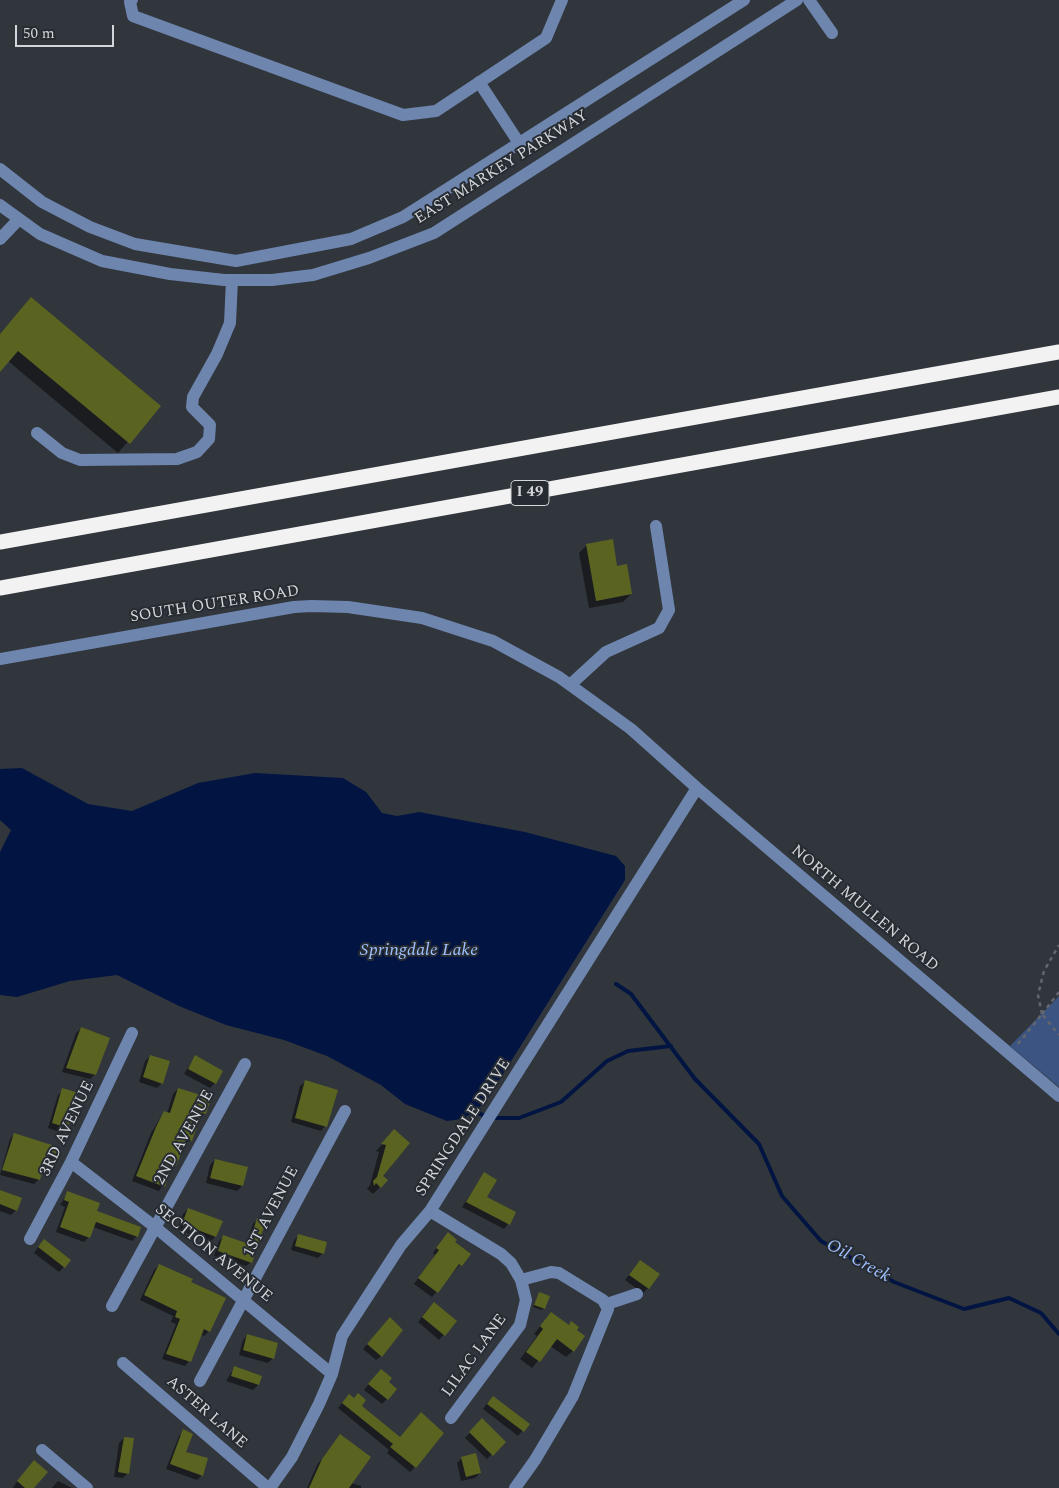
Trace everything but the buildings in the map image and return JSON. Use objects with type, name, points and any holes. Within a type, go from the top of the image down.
[{"type":"highway","points":[[0,542],[1059,352]]},
{"type":"highway","name":"I 49","points":[[0,588],[1059,397]]},
{"type":"street","points":[[132,0],[130,2],[133,16],[402,115],[436,111],[546,38],[560,1]]},
{"type":"street","name":"EAST MARKEY PARKWAY","points":[[0,169],[42,202],[99,230],[135,244],[236,260],[351,239],[403,217],[744,0]]},
{"type":"street","name":"EAST MARKEY PARKWAY","points":[[0,205],[40,234],[102,261],[170,274],[232,280],[272,280],[313,275],[369,258],[434,233],[797,0]]},
{"type":"street","points":[[809,0],[832,33]]},
{"type":"street","points":[[479,82],[519,143]]},
{"type":"street","points":[[0,239],[19,219]]},
{"type":"street","points":[[37,433],[62,453],[80,460],[177,459],[197,452],[209,439],[210,425],[192,407],[193,397],[217,354],[230,324],[232,280]]},
{"type":"street","points":[[570,685],[606,652],[659,628],[669,610],[656,526]]},
{"type":"street","name":"SOUTH OUTER ROAD","points":[[0,659],[294,607],[348,607],[422,618],[458,628],[493,641],[570,685]]},
{"type":"street","name":"NORTH MULLEN ROAD","points":[[570,685],[631,729],[697,788],[1010,1054]]},
{"type":"street","name":"SPRINGDALE DRIVE","points":[[269,1488],[292,1456],[332,1374],[342,1336],[401,1245],[430,1211],[476,1140],[697,788]]},
{"type":"street","name":"3RD AVENUE","points":[[30,1239],[72,1162],[132,1032]]},
{"type":"street","points":[[1010,1054],[1059,1096]]},
{"type":"street","name":"2ND AVENUE","points":[[112,1306],[245,1064]]},
{"type":"street","name":"1ST AVENUE","points":[[200,1381],[345,1111]]},
{"type":"street","name":"SECTION AVENUE","points":[[72,1162],[244,1300],[332,1374]]},
{"type":"street","name":"LILAC LANE","points":[[430,1211],[501,1254],[511,1263],[522,1280],[526,1300],[520,1325],[450,1418]]},
{"type":"street","points":[[515,1488],[573,1396],[608,1309],[607,1304],[560,1273],[551,1272],[522,1280]]},
{"type":"street","points":[[607,1304],[637,1294]]},
{"type":"street","name":"ASTER LANE","points":[[123,1364],[269,1488]]},
{"type":"street","points":[[42,1450],[87,1488]]},
{"type":"path","points":[[1059,945],[1044,971],[1038,995],[1042,1014],[1059,1034]]},
{"type":"path","points":[[1010,1054],[1059,992]]},
{"type":"shaded area","points":[[1059,996],[1059,1087],[1010,1046]]},
{"type":"water","name":"Springdale Lake","points":[[22,768],[88,804],[132,811],[198,783],[255,773],[343,778],[366,792],[382,813],[397,816],[419,812],[525,832],[616,856],[625,866],[625,880],[486,1101],[474,1112],[462,1119],[447,1121],[405,1104],[381,1085],[327,1056],[284,1040],[226,1025],[179,1006],[117,975],[70,981],[17,997],[0,995],[0,852],[11,830],[0,820],[0,769]]},
{"type":"waterway","name":"Oil Creek","points":[[616,984],[631,994],[695,1079],[759,1144],[782,1196],[821,1241],[894,1282],[964,1309],[1009,1298],[1041,1313],[1059,1334]]},
{"type":"waterway","points":[[493,1118],[519,1118],[561,1102],[607,1061],[628,1051],[671,1046]]},
{"type":"waterway","points":[[474,1112],[486,1116]]}]
